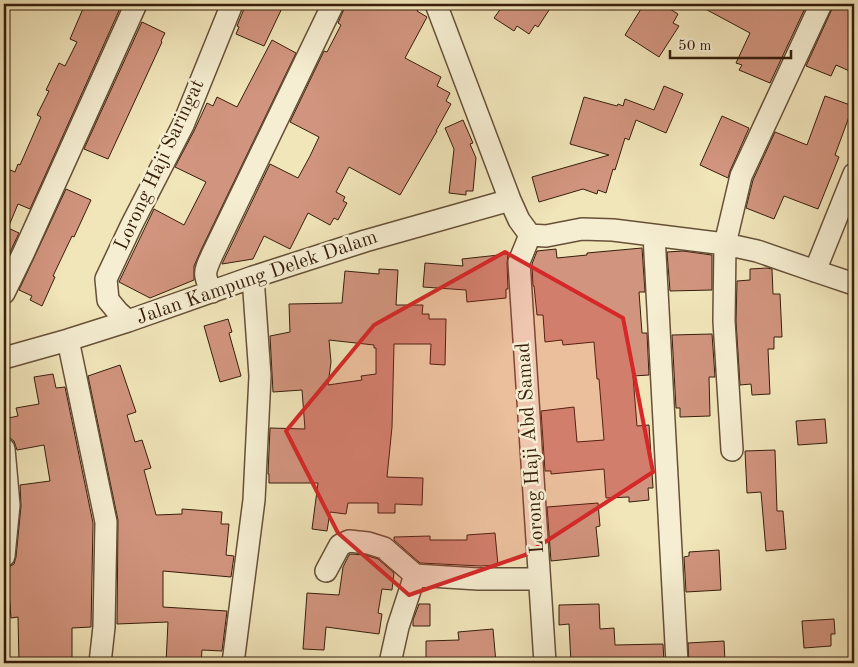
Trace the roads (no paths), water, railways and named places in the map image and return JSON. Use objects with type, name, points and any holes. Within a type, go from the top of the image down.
[{"type":"street","points":[[4,293],[136,4]]},
{"type":"street","name":"Lorong Haji Saringat","points":[[128,321],[108,300],[106,279],[182,125],[232,4]]},
{"type":"street","points":[[212,292],[206,281],[205,272],[212,255],[333,4]]},
{"type":"street","points":[[436,4],[510,200],[519,220],[530,235],[546,236],[582,229],[613,230],[726,244],[757,251],[854,284]]},
{"type":"street","points":[[732,450],[724,321],[726,244],[741,176],[820,4]]},
{"type":"street","points":[[815,271],[854,174]]},
{"type":"street","name":"Jalan Kampung Delek Dalam","points":[[4,358],[128,321],[253,277],[365,241],[510,200]]},
{"type":"street","name":"Lorong Haji Abd Samad","points":[[530,235],[519,262],[545,663]]},
{"type":"street","points":[[654,235],[677,663]]},
{"type":"street","points":[[233,663],[254,491],[260,376],[253,277]]},
{"type":"street","points":[[68,340],[106,522],[104,627],[100,663]]},
{"type":"street","points":[[4,449],[9,505],[4,556]]},
{"type":"street","points":[[326,571],[340,545],[349,540],[384,548],[415,575],[478,579],[539,579]]},
{"type":"street","points":[[390,663],[398,628],[415,575]]}]
